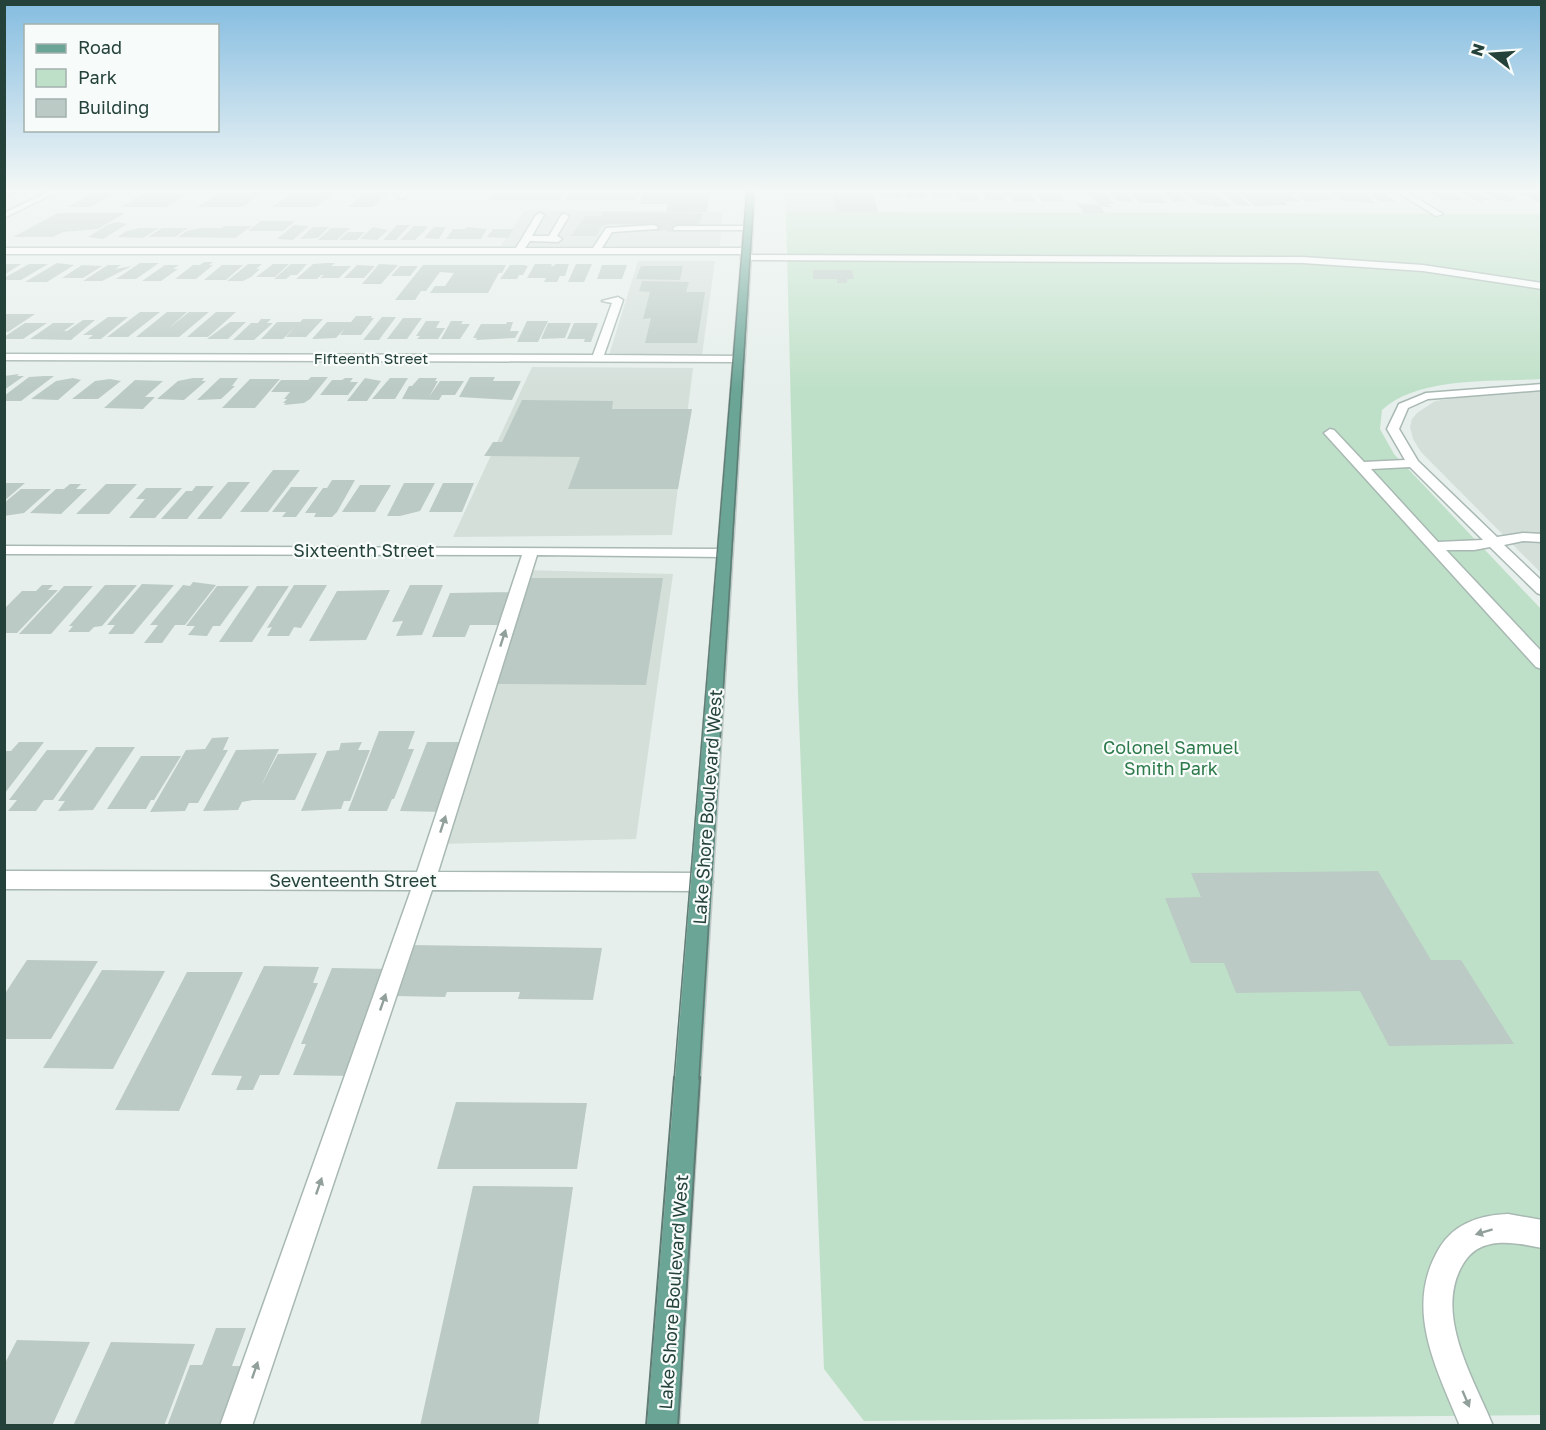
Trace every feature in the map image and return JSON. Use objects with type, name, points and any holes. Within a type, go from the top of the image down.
[{"type":"main road","name":"Lake Shore Boulevard West","points":[[663,1425],[746,256]]},
{"type":"street","points":[[828,256],[1304,260],[1413,267],[1542,286]]},
{"type":"street","points":[[597,359],[618,300],[607,301]]},
{"type":"street","name":"Fifteenth Street","points":[[4,357],[738,359]]},
{"type":"street","points":[[1542,387],[1426,396],[1403,406],[1392,429],[1413,463],[1542,590]]},
{"type":"street","points":[[1330,433],[1542,663]]},
{"type":"street","points":[[1359,466],[1413,463]]},
{"type":"street","points":[[1436,546],[1474,546],[1523,537],[1542,538]]},
{"type":"street","name":"Sixteenth Street","points":[[4,550],[531,550],[724,553]]},
{"type":"street","points":[[236,1425],[425,880],[531,550]]},
{"type":"street","name":"Seventeenth Street","points":[[4,880],[702,882]]},
{"type":"street","points":[[1478,1425],[1451,1364],[1439,1324],[1437,1288],[1446,1260],[1462,1240],[1488,1229],[1519,1228],[1542,1234]]},
{"type":"shaded area","points":[[638,261],[715,261],[702,355],[609,355]]},
{"type":"shaded area","points":[[532,367],[693,368],[672,535],[453,537]]},
{"type":"shaded area","points":[[1541,391],[1541,573],[1421,452],[1413,439],[1410,427],[1417,413],[1435,401]]},
{"type":"shaded area","points":[[524,570],[673,574],[636,839],[438,844]]},
{"type":"green space","name":"Colonel Samuel Smith Park","points":[[787,256],[1541,256],[1541,379],[1457,383],[1415,391],[1397,399],[1382,410],[1380,429],[1394,454],[1541,609],[1541,1415],[864,1421],[824,1369],[798,693]]},
{"type":"building","points":[[204,262],[213,262],[209,265],[213,265],[196,279],[175,279],[193,265],[200,265]]},
{"type":"building","points":[[57,263],[74,265],[47,282],[25,282]]},
{"type":"building","points":[[140,263],[159,263],[136,279],[116,279]]},
{"type":"building","points":[[335,263],[331,266],[351,266],[339,278],[320,278],[324,275],[321,275],[317,279],[296,279],[313,264]]},
{"type":"building","points":[[21,264],[4,275],[4,265]]},
{"type":"building","points":[[29,264],[48,264],[21,280],[4,280],[4,278]]},
{"type":"building","points":[[248,264],[262,264],[256,269],[260,269],[243,281],[227,281]]},
{"type":"building","points":[[273,264],[289,264],[275,277],[256,277]]},
{"type":"building","points":[[291,264],[307,264],[297,275],[291,275],[286,279],[274,279]]},
{"type":"building","points":[[379,264],[398,265],[381,284],[362,284]]},
{"type":"building","points":[[535,264],[554,266],[555,264],[569,264],[565,276],[560,276],[557,282],[544,282],[546,278],[527,278]]},
{"type":"building","points":[[576,264],[592,264],[584,282],[568,282]]},
{"type":"building","points":[[82,265],[102,266],[83,278],[62,278]]},
{"type":"building","points":[[108,265],[121,265],[115,269],[132,266],[102,281],[83,281]]},
{"type":"building","points":[[165,265],[179,265],[173,269],[178,269],[161,281],[142,281]]},
{"type":"building","points":[[222,265],[243,265],[226,280],[204,280]]},
{"type":"building","points":[[357,265],[375,266],[364,278],[344,278]]},
{"type":"building","points":[[423,265],[506,265],[488,293],[430,293],[435,286],[445,286],[454,273],[440,272],[426,291],[421,291],[415,300],[395,300]]},
{"type":"building","points":[[510,265],[528,266],[523,275],[519,275],[517,279],[500,279]]},
{"type":"building","points":[[602,265],[627,265],[622,279],[597,279]]},
{"type":"building","points":[[400,266],[418,266],[410,276],[391,276]]},
{"type":"building","points":[[641,266],[683,266],[680,280],[636,279]]},
{"type":"building","points":[[813,270],[852,270],[854,279],[847,279],[847,283],[837,283],[837,279],[813,279]]},
{"type":"building","points":[[642,281],[689,282],[686,292],[705,292],[697,343],[645,343],[651,318],[643,319],[650,292],[639,291]]},
{"type":"building","points":[[140,312],[160,312],[128,337],[107,337]]},
{"type":"building","points":[[167,312],[187,312],[168,329],[189,312],[209,312],[179,337],[136,337]]},
{"type":"building","points":[[216,312],[236,312],[208,337],[187,337]]},
{"type":"building","points":[[4,314],[35,314],[8,332],[4,332]]},
{"type":"building","points":[[356,316],[374,318],[361,335],[340,335],[345,328],[336,338],[312,339],[327,322],[351,322]]},
{"type":"building","points":[[108,317],[128,317],[101,339],[88,339],[93,335],[83,335]]},
{"type":"building","points":[[382,317],[396,317],[379,340],[363,340]]},
{"type":"building","points":[[403,318],[422,318],[407,339],[387,339]]},
{"type":"building","points":[[261,319],[271,319],[267,323],[273,323],[254,340],[233,340],[251,323],[258,323]]},
{"type":"building","points":[[303,319],[323,319],[306,337],[286,337],[295,327],[283,339],[261,339],[277,322],[300,322]]},
{"type":"building","points":[[83,320],[95,320],[71,340],[30,339],[53,323],[75,323],[64,331],[67,331]]},
{"type":"building","points":[[426,321],[440,321],[436,328],[445,328],[438,339],[417,339],[420,336],[416,336]]},
{"type":"building","points":[[451,321],[463,321],[461,324],[470,324],[460,339],[441,339]]},
{"type":"building","points":[[527,321],[548,321],[538,342],[517,342]]},
{"type":"building","points":[[230,322],[246,322],[228,339],[207,339]]},
{"type":"building","points":[[513,322],[510,331],[519,331],[515,338],[476,340],[477,338],[473,338],[481,324],[506,324]]},
{"type":"building","points":[[25,323],[47,323],[23,339],[4,339],[4,337]]},
{"type":"building","points":[[548,323],[571,323],[565,338],[541,339]]},
{"type":"building","points":[[574,323],[598,323],[591,342],[584,342],[585,339],[567,339]]},
{"type":"building","points":[[19,374],[17,376],[24,376],[4,390],[4,376]]},
{"type":"building","points":[[54,376],[21,401],[4,401],[4,396],[29,377]]},
{"type":"building","points":[[311,377],[328,377],[304,403],[284,405],[287,399],[284,399],[290,392],[271,392],[281,380],[308,380]]},
{"type":"building","points":[[470,377],[495,377],[493,381],[521,381],[512,400],[459,397]]},
{"type":"building","points":[[73,378],[81,380],[58,400],[31,399],[56,381]]},
{"type":"building","points":[[204,378],[202,381],[206,381],[184,400],[157,399],[178,381]]},
{"type":"building","points":[[220,378],[238,378],[232,386],[235,386],[221,399],[197,400]]},
{"type":"building","points":[[353,378],[350,382],[358,382],[348,395],[320,395],[332,380]]},
{"type":"building","points":[[365,378],[381,381],[367,401],[347,401]]},
{"type":"building","points":[[390,378],[408,378],[395,399],[372,399]]},
{"type":"building","points":[[419,378],[437,378],[435,381],[438,381],[429,397],[440,381],[464,381],[455,395],[442,395],[439,400],[402,399],[409,386],[412,386]]},
{"type":"building","points":[[110,379],[121,381],[98,399],[72,399],[95,381]]},
{"type":"building","points":[[250,379],[280,379],[255,408],[222,408]]},
{"type":"building","points":[[135,380],[163,381],[145,397],[155,397],[143,409],[104,408]]},
{"type":"building","points":[[522,400],[613,401],[612,409],[692,409],[678,489],[568,489],[580,457],[484,456],[493,442],[502,442]]},
{"type":"building","points":[[273,470],[300,470],[268,512],[240,512]]},
{"type":"building","points":[[332,480],[355,480],[337,512],[332,517],[314,517],[316,513],[305,513],[323,488],[327,488]]},
{"type":"building","points":[[228,482],[250,482],[221,519],[197,519]]},
{"type":"building","points":[[4,483],[25,483],[4,501]]},
{"type":"building","points":[[404,483],[435,483],[420,511],[400,516],[387,516]]},
{"type":"building","points":[[443,483],[474,483],[462,512],[429,512]]},
{"type":"building","points":[[70,484],[81,484],[76,489],[87,489],[61,514],[30,513],[56,489],[64,489]]},
{"type":"building","points":[[106,484],[137,484],[109,514],[76,514]]},
{"type":"building","points":[[360,485],[391,485],[375,512],[342,512]]},
{"type":"building","points":[[196,486],[214,486],[187,519],[161,519],[186,491],[192,491]]},
{"type":"building","points":[[291,487],[318,487],[296,517],[282,517],[286,512],[272,512]]},
{"type":"building","points":[[146,488],[182,488],[155,518],[129,518],[145,499],[136,499]]},
{"type":"building","points":[[21,489],[51,489],[24,513],[4,516],[4,503]]},
{"type":"building","points":[[531,578],[663,578],[646,685],[496,684]]},
{"type":"building","points":[[193,582],[216,585],[185,625],[175,625],[162,643],[144,643],[158,625],[150,625],[183,585],[190,586]]},
{"type":"building","points":[[142,584],[174,585],[133,634],[108,634],[115,625],[107,625]]},
{"type":"building","points":[[42,585],[53,585],[48,590],[58,590],[17,633],[4,633],[4,609],[22,591],[36,591]]},
{"type":"building","points":[[105,585],[137,585],[102,626],[94,627],[89,632],[68,632],[73,626],[69,626]]},
{"type":"building","points":[[294,585],[327,585],[301,628],[294,627],[289,636],[267,636],[272,627],[267,628]]},
{"type":"building","points":[[410,585],[443,585],[422,635],[396,636],[403,621],[392,622]]},
{"type":"building","points":[[64,586],[93,586],[51,634],[19,634]]},
{"type":"building","points":[[217,586],[249,586],[220,626],[213,626],[207,636],[188,635],[195,626],[186,626]]},
{"type":"building","points":[[257,586],[289,586],[252,642],[219,642]]},
{"type":"building","points":[[390,590],[366,640],[309,641],[337,591]]},
{"type":"building","points":[[512,592],[501,625],[470,625],[465,637],[432,637],[450,593]]},
{"type":"building","points":[[379,731],[415,731],[408,749],[414,749],[387,811],[348,811]]},
{"type":"building","points":[[229,737],[223,750],[228,750],[198,803],[189,803],[185,811],[150,812],[186,750],[205,749],[212,738]]},
{"type":"building","points":[[19,742],[44,742],[5,793],[5,751],[11,751]]},
{"type":"building","points":[[362,742],[358,750],[370,750],[350,801],[344,801],[341,809],[301,811],[327,751],[339,750],[341,743]]},
{"type":"building","points":[[427,742],[468,742],[444,812],[400,811]]},
{"type":"building","points":[[96,747],[135,747],[93,810],[58,811],[65,801],[58,801]]},
{"type":"building","points":[[279,749],[261,786],[278,754],[317,753],[295,800],[253,800],[242,802],[238,810],[203,811],[236,750]]},
{"type":"building","points":[[47,750],[88,750],[53,800],[44,800],[36,811],[8,811],[17,800],[9,800]]},
{"type":"building","points":[[141,756],[181,756],[146,809],[107,809]]},
{"type":"building","points":[[1378,871],[1431,960],[1461,960],[1514,1044],[1389,1046],[1360,991],[1236,993],[1224,963],[1191,963],[1165,898],[1201,897],[1191,873]]},
{"type":"building","points":[[410,945],[602,948],[593,1000],[518,999],[520,992],[447,992],[445,997],[394,996]]},
{"type":"building","points":[[27,960],[98,961],[51,1039],[4,1039],[4,995]]},
{"type":"building","points":[[264,966],[319,967],[313,983],[318,983],[279,1075],[260,1075],[253,1090],[236,1090],[242,1076],[211,1075]]},
{"type":"building","points":[[332,968],[390,969],[353,1076],[293,1075],[306,1044],[301,1044]]},
{"type":"building","points":[[102,970],[165,971],[113,1069],[43,1068]]},
{"type":"building","points":[[187,972],[243,972],[179,1111],[115,1110]]},
{"type":"building","points":[[456,1102],[587,1103],[577,1169],[437,1169]]},
{"type":"building","points":[[473,1186],[573,1187],[538,1426],[420,1426]]},
{"type":"building","points":[[216,1328],[246,1328],[232,1366],[252,1366],[232,1426],[167,1426],[190,1365],[202,1365]]},
{"type":"building","points":[[17,1340],[90,1342],[52,1426],[4,1426],[4,1365]]},
{"type":"building","points":[[111,1342],[195,1344],[164,1426],[73,1426]]},
{"type":"tram line","points":[[674,1079],[742,256]]},
{"type":"tram line","points":[[699,1079],[750,256]]},
{"type":"tram line","points":[[646,1426],[674,1077]]},
{"type":"tram line","points":[[678,1426],[700,1077]]}]
